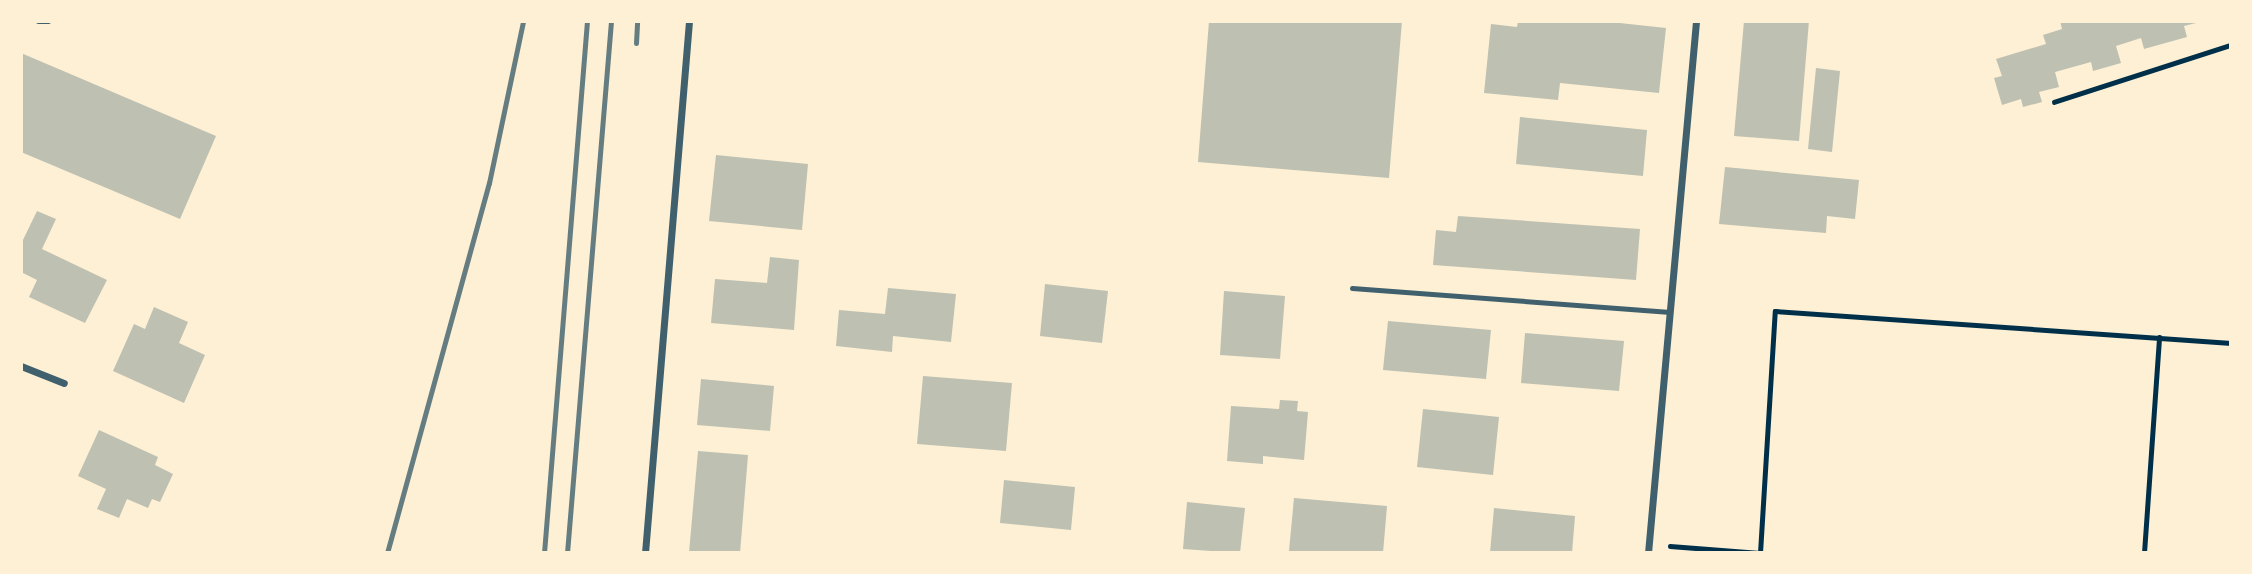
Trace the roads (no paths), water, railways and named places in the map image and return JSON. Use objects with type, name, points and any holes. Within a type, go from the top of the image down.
[{"type":"street","points":[[645,553],[689,21]]},
{"type":"street","points":[[1649,549],[1696,21]]},
{"type":"street","points":[[21,366],[64,383]]},
{"type":"lane","points":[[38,21],[48,21]]},
{"type":"lane","points":[[1352,288],[1670,312]]},
{"type":"railway","points":[[387,553],[489,183],[523,21]]},
{"type":"railway","points":[[544,553],[587,21]]},
{"type":"railway","points":[[567,553],[611,21]]},
{"type":"railway","points":[[636,43],[637,21]]}]
